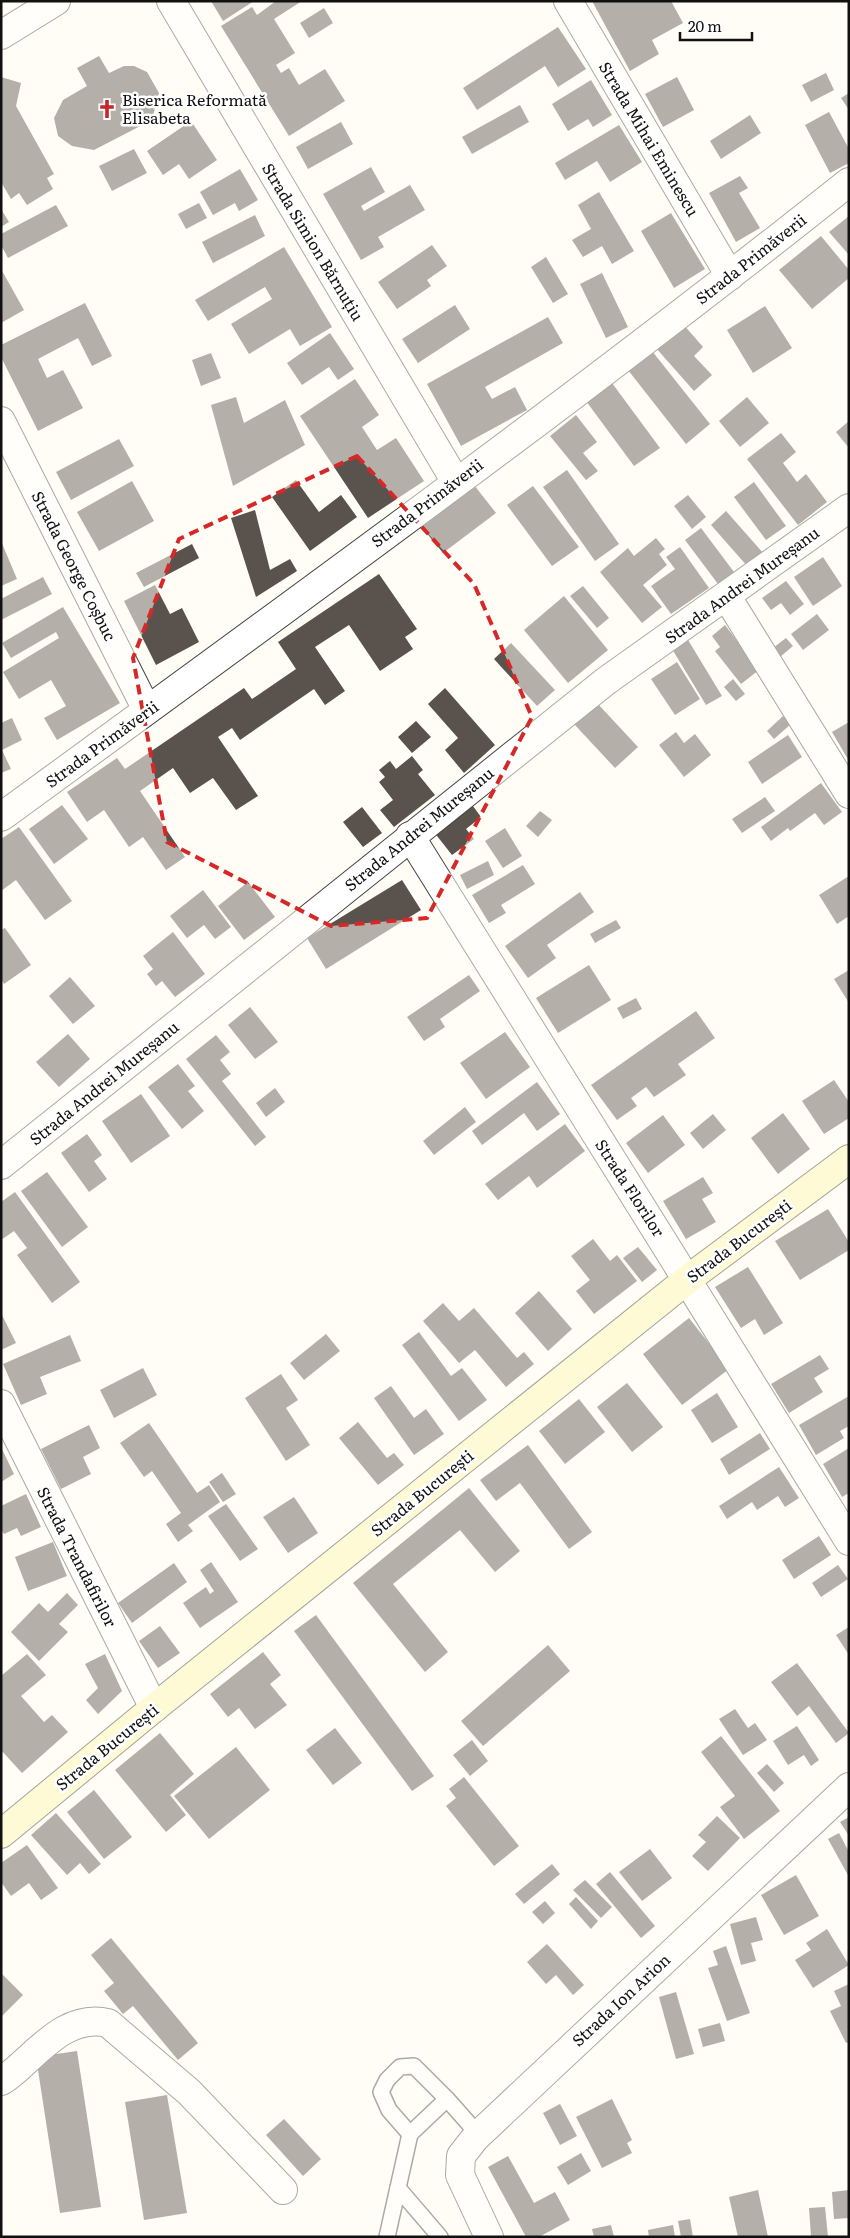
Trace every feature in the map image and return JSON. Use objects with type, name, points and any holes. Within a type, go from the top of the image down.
[{"type":"main road","name":"Strada București","points":[[1,1834],[154,1708],[688,1279],[849,1159]]},
{"type":"street","points":[[1,34],[56,1]]},
{"type":"street","name":"Strada Simion Bărnuțiu","points":[[171,1],[456,482]]},
{"type":"street","name":"Strada Mihai Eminescu","points":[[568,1],[730,276]]},
{"type":"street","name":"Strada Primăverii","points":[[1,817],[456,482],[730,276],[849,182]]},
{"type":"street","name":"Strada George Coșbuc","points":[[1,421],[148,710]]},
{"type":"street","name":"Strada Andrei Mureșanu","points":[[1,1165],[606,681],[727,597],[849,508]]},
{"type":"street","points":[[727,597],[849,794]]},
{"type":"street","name":"Strada Florilor","points":[[410,836],[554,1069],[688,1279],[849,1541]]},
{"type":"street","name":"Strada Trandafirilor","points":[[1,1404],[154,1708]]},
{"type":"street","name":"Strada Ion Arion","points":[[489,2237],[460,2175],[461,2156],[478,2134],[849,1787]]},
{"type":"street","points":[[1,2081],[66,2028],[79,2022],[94,2020],[108,2023],[189,2092],[283,2190]]},
{"type":"lane","points":[[410,2134],[388,2110],[381,2092],[387,2080],[400,2066],[414,2066],[448,2099],[478,2134]]},
{"type":"lane","points":[[387,2237],[410,2134],[448,2099]]},
{"type":"lane","points":[[398,2188],[440,2237]]},
{"type":"highlighted area","points":[[357,456],[474,584],[532,717],[427,918],[331,926],[167,842],[133,658],[179,539]]},
{"type":"building","points":[[211,1],[254,1],[223,21]]},
{"type":"building","points":[[276,1],[302,1],[274,19],[295,53],[276,65],[281,73],[289,68],[299,85],[325,69],[345,101],[289,136],[221,26],[252,7],[257,15]]},
{"type":"building","points":[[592,1],[671,1],[683,23],[652,40],[659,54],[630,71]]},
{"type":"building","points":[[324,8],[333,23],[309,38],[300,23]]},
{"type":"building","points":[[558,27],[586,69],[558,87],[545,66],[477,110],[463,88]]},
{"type":"building","name":"Biserica Reformată Elisabeta","points":[[99,56],[109,73],[124,66],[134,66],[147,72],[159,93],[152,120],[94,150],[72,146],[58,136],[54,118],[63,100],[87,86],[77,68]]},
{"type":"building","points":[[826,73],[834,90],[811,102],[802,85]]},
{"type":"building","points":[[1,77],[21,83],[16,106],[54,174],[47,178],[53,189],[27,205],[19,193],[11,199],[1,182]]},
{"type":"building","points":[[677,77],[694,110],[663,127],[645,94]]},
{"type":"building","points":[[591,80],[612,115],[593,127],[588,119],[568,131],[552,104]]},
{"type":"building","points":[[849,93],[849,110],[841,98]]},
{"type":"building","points":[[520,105],[529,122],[472,154],[462,137]]},
{"type":"building","points":[[829,112],[849,149],[849,163],[830,173],[805,125]]},
{"type":"building","points":[[750,115],[761,133],[721,159],[710,141]]},
{"type":"building","points":[[191,121],[217,160],[189,179],[179,164],[163,175],[147,151]]},
{"type":"building","points":[[341,122],[353,144],[308,169],[296,147]]},
{"type":"building","points":[[619,125],[642,162],[610,182],[597,161],[565,180],[555,163]]},
{"type":"building","points":[[134,149],[147,173],[112,191],[99,166]]},
{"type":"building","points":[[371,167],[385,192],[361,206],[364,211],[410,185],[425,210],[378,237],[384,247],[361,260],[323,194]]},
{"type":"building","points":[[240,169],[258,200],[239,211],[235,203],[213,215],[200,192]]},
{"type":"building","points":[[740,176],[748,188],[739,193],[760,228],[736,242],[709,193]]},
{"type":"building","points":[[599,192],[634,251],[612,264],[602,246],[583,257],[572,240],[591,229],[578,205]]},
{"type":"building","points":[[199,203],[207,218],[186,229],[178,214]]},
{"type":"building","points":[[56,205],[68,226],[8,258],[1,245],[1,234]]},
{"type":"building","points":[[1,209],[9,222],[1,227]]},
{"type":"building","points":[[671,213],[705,269],[674,288],[641,231]]},
{"type":"building","points":[[255,215],[265,236],[213,263],[202,242]]},
{"type":"building","points":[[849,216],[849,255],[829,232]]},
{"type":"building","points":[[821,236],[849,270],[849,278],[812,309],[779,270]]},
{"type":"building","points":[[432,245],[447,266],[427,280],[431,286],[397,309],[378,282]]},
{"type":"building","points":[[284,247],[332,327],[300,346],[290,329],[249,354],[231,324],[272,299],[265,287],[208,321],[195,300]]},
{"type":"building","points":[[546,257],[568,294],[553,303],[531,267]]},
{"type":"building","points":[[1,269],[24,310],[1,323]]},
{"type":"building","points":[[602,273],[628,327],[606,338],[580,284]]},
{"type":"building","points":[[85,303],[112,356],[92,366],[78,338],[38,359],[47,378],[63,370],[83,408],[38,431],[1,357],[1,345]]},
{"type":"building","points":[[455,305],[470,329],[418,363],[402,339]]},
{"type":"building","points":[[765,306],[792,348],[753,373],[727,330]]},
{"type":"building","points":[[548,317],[563,343],[485,387],[492,399],[515,387],[527,410],[461,446],[427,384]]},
{"type":"building","points":[[683,324],[703,347],[694,356],[712,375],[694,391],[656,348]]},
{"type":"building","points":[[330,333],[354,369],[338,380],[329,367],[302,385],[287,363]]},
{"type":"building","points":[[652,351],[710,424],[686,444],[628,370]]},
{"type":"building","points":[[211,353],[221,378],[201,386],[192,360]]},
{"type":"building","points":[[355,379],[379,415],[362,427],[377,450],[396,438],[424,481],[368,518],[300,416]]},
{"type":"building","points":[[612,383],[660,448],[634,466],[586,401]]},
{"type":"building","points":[[236,397],[244,423],[285,400],[305,445],[233,486],[211,405]]},
{"type":"building","points":[[747,397],[769,423],[740,447],[719,421]]},
{"type":"building","points":[[576,415],[597,442],[583,453],[598,471],[586,480],[550,436]]},
{"type":"building","points":[[849,421],[849,448],[836,432]]},
{"type":"building","points":[[781,433],[796,452],[783,463],[797,482],[806,474],[827,502],[798,525],[747,459]]},
{"type":"building","points":[[119,439],[134,466],[71,500],[56,472]]},
{"type":"building","points":[[567,470],[619,544],[595,561],[543,487]]},
{"type":"building","points":[[296,480],[319,512],[341,495],[357,517],[310,551],[272,497]]},
{"type":"building","points":[[132,481],[154,521],[99,551],[77,512]]},
{"type":"building","points":[[754,482],[786,526],[766,540],[734,497]]},
{"type":"building","points":[[474,485],[496,513],[443,553],[421,526]]},
{"type":"building","points":[[533,486],[579,547],[552,566],[507,505]]},
{"type":"building","points":[[688,495],[706,517],[692,529],[674,506]]},
{"type":"building","points":[[255,510],[270,570],[290,559],[297,571],[256,597],[231,518]]},
{"type":"building","points":[[726,511],[764,554],[748,567],[711,525]]},
{"type":"building","points":[[701,528],[734,572],[718,584],[685,540]]},
{"type":"building","points":[[656,538],[665,549],[659,554],[667,565],[643,585],[662,607],[642,623],[600,572],[628,548],[634,556]]},
{"type":"building","points":[[1,541],[17,579],[1,586]]},
{"type":"building","points":[[192,544],[199,558],[144,587],[136,573]]},
{"type":"building","points":[[680,547],[709,588],[671,614],[651,586],[675,569],[666,557]]},
{"type":"building","points":[[823,557],[842,586],[813,606],[794,577]]},
{"type":"building","points":[[379,574],[417,629],[405,637],[413,649],[380,671],[349,625],[315,647],[345,691],[325,705],[314,689],[240,740],[232,728],[218,737],[258,796],[236,810],[213,778],[190,793],[173,768],[140,791],[185,857],[166,870],[143,837],[129,847],[104,810],[87,822],[67,792],[117,758],[125,769],[244,688],[252,699],[296,669],[278,642]]},
{"type":"building","points":[[43,577],[52,594],[1,620],[1,599]]},
{"type":"building","points":[[786,581],[804,604],[790,615],[781,603],[771,610],[762,598]]},
{"type":"building","points":[[155,585],[170,614],[182,608],[199,642],[156,665],[124,601]]},
{"type":"building","points":[[583,586],[609,618],[597,628],[570,596]]},
{"type":"building","points":[[564,596],[608,650],[568,683],[524,630]]},
{"type":"building","points":[[63,607],[120,703],[57,740],[44,718],[66,706],[51,680],[19,699],[3,672],[59,638],[56,632],[11,658],[2,643]]},
{"type":"building","points":[[817,614],[829,630],[803,650],[791,634]]},
{"type":"building","points":[[725,625],[759,670],[741,684],[715,651],[720,647],[712,636]]},
{"type":"building","points":[[685,635],[722,696],[706,705],[669,644]]},
{"type":"building","points":[[786,638],[793,646],[780,657],[773,648]]},
{"type":"building","points":[[511,643],[555,690],[537,706],[494,659]]},
{"type":"building","points":[[677,662],[700,699],[675,715],[651,679]]},
{"type":"building","points":[[733,679],[745,694],[736,701],[724,687]]},
{"type":"building","points":[[445,688],[495,745],[464,773],[445,750],[458,738],[428,704]]},
{"type":"building","points":[[597,703],[638,747],[615,768],[574,724]]},
{"type":"building","points":[[783,716],[791,724],[774,739],[767,731]]},
{"type":"building","points":[[12,718],[22,740],[2,750],[11,769],[1,773],[1,723]]},
{"type":"building","points":[[416,721],[431,737],[412,753],[398,737]]},
{"type":"building","points":[[849,722],[849,761],[832,732]]},
{"type":"building","points":[[676,732],[684,743],[695,734],[711,755],[684,777],[659,745]]},
{"type":"building","points":[[788,735],[802,757],[762,784],[748,762]]},
{"type":"building","points":[[412,756],[423,770],[418,774],[435,795],[394,827],[380,810],[393,800],[379,782],[385,777],[379,770],[390,761],[396,769]]},
{"type":"building","points":[[821,783],[842,812],[824,825],[815,813],[790,831],[788,828],[771,841],[761,827]]},
{"type":"building","points":[[765,797],[775,811],[742,833],[732,819]]},
{"type":"building","points":[[467,798],[481,817],[466,829],[474,839],[452,855],[430,827]]},
{"type":"building","points":[[62,805],[88,839],[54,864],[29,829]]},
{"type":"building","points":[[362,807],[382,833],[363,847],[343,822]]},
{"type":"building","points":[[540,811],[552,820],[538,837],[526,826]]},
{"type":"building","points":[[19,827],[72,901],[45,920],[16,880],[1,891],[1,839]]},
{"type":"building","points":[[505,828],[522,856],[503,868],[485,841]]},
{"type":"building","points":[[488,861],[494,875],[467,889],[460,875]]},
{"type":"building","points":[[523,865],[535,884],[501,905],[506,913],[489,923],[472,895]]},
{"type":"building","points":[[849,876],[849,916],[837,924],[819,895]]},
{"type":"building","points":[[402,880],[421,910],[326,969],[307,938]]},
{"type":"building","points":[[248,882],[275,917],[244,940],[218,906]]},
{"type":"building","points":[[203,890],[231,927],[215,939],[204,925],[187,938],[170,916]]},
{"type":"building","points":[[580,892],[594,912],[547,945],[556,958],[528,978],[505,946]]},
{"type":"building","points":[[616,920],[621,928],[595,943],[590,934]]},
{"type":"building","points":[[5,928],[31,965],[4,984],[1,979],[1,930]]},
{"type":"building","points":[[173,932],[205,974],[175,997],[162,981],[156,986],[147,974],[153,969],[143,956]]},
{"type":"building","points":[[589,965],[611,1000],[558,1033],[536,998]]},
{"type":"building","points":[[849,970],[849,1003],[834,979]]},
{"type":"building","points":[[469,975],[480,991],[440,1019],[445,1027],[424,1041],[407,1017]]},
{"type":"building","points":[[70,977],[95,1006],[73,1024],[49,996]]},
{"type":"building","points":[[636,998],[642,1009],[623,1019],[617,1008]]},
{"type":"building","points":[[250,1007],[278,1042],[255,1059],[228,1025]]},
{"type":"building","points":[[696,1011],[715,1038],[678,1064],[686,1075],[654,1097],[646,1087],[631,1098],[637,1106],[617,1120],[591,1085]]},
{"type":"building","points":[[505,1032],[530,1067],[486,1099],[460,1063]]},
{"type":"building","points":[[68,1034],[90,1059],[59,1087],[36,1062]]},
{"type":"building","points":[[216,1035],[230,1052],[220,1060],[231,1074],[222,1081],[266,1137],[255,1146],[186,1059]]},
{"type":"building","points":[[178,1064],[195,1086],[188,1091],[204,1111],[182,1129],[148,1087]]},
{"type":"building","points":[[834,1080],[849,1102],[849,1118],[824,1134],[802,1101]]},
{"type":"building","points":[[537,1082],[560,1114],[537,1131],[524,1113],[482,1145],[472,1131]]},
{"type":"building","points":[[275,1088],[285,1102],[266,1117],[256,1103]]},
{"type":"building","points":[[141,1094],[170,1136],[131,1163],[102,1121]]},
{"type":"building","points":[[465,1107],[476,1122],[434,1155],[423,1141]]},
{"type":"building","points":[[783,1113],[810,1149],[778,1174],[751,1138]]},
{"type":"building","points":[[713,1114],[726,1130],[703,1149],[690,1133]]},
{"type":"building","points":[[663,1115],[685,1145],[648,1173],[626,1143]]},
{"type":"building","points":[[565,1124],[585,1151],[537,1188],[529,1176],[498,1200],[485,1184]]},
{"type":"building","points":[[87,1134],[102,1155],[94,1161],[107,1179],[89,1192],[61,1153]]},
{"type":"building","points":[[47,1172],[88,1227],[62,1247],[21,1191]]},
{"type":"building","points":[[703,1177],[713,1193],[702,1199],[716,1222],[686,1239],[663,1201]]},
{"type":"building","points":[[15,1192],[80,1282],[52,1303],[17,1255],[27,1248],[14,1231],[1,1240],[1,1202]]},
{"type":"building","points":[[828,1209],[849,1242],[849,1250],[800,1280],[775,1241]]},
{"type":"building","points":[[593,1239],[610,1261],[617,1255],[637,1281],[594,1314],[576,1291],[590,1280],[571,1256]]},
{"type":"building","points":[[638,1247],[657,1270],[642,1282],[623,1258]]},
{"type":"building","points":[[748,1267],[783,1323],[764,1335],[755,1319],[741,1328],[715,1287]]},
{"type":"building","points":[[539,1291],[572,1329],[548,1351],[515,1313]]},
{"type":"building","points":[[443,1303],[459,1321],[474,1308],[517,1358],[524,1352],[534,1364],[506,1387],[475,1350],[459,1363],[423,1321]]},
{"type":"building","points":[[1,1313],[16,1343],[1,1350]]},
{"type":"building","points":[[689,1318],[729,1369],[682,1405],[643,1354]]},
{"type":"building","points":[[419,1332],[451,1376],[462,1368],[487,1400],[459,1421],[402,1345]]},
{"type":"building","points":[[326,1334],[340,1351],[304,1380],[290,1363]]},
{"type":"building","points":[[70,1335],[81,1361],[40,1377],[47,1394],[21,1405],[3,1364]]},
{"type":"building","points":[[820,1355],[829,1369],[814,1378],[823,1392],[789,1413],[771,1384]]},
{"type":"building","points":[[143,1368],[157,1395],[114,1418],[100,1390]]},
{"type":"building","points":[[281,1374],[298,1400],[286,1408],[310,1445],[286,1461],[245,1398]]},
{"type":"building","points":[[627,1383],[663,1427],[632,1452],[597,1407]]},
{"type":"building","points":[[391,1386],[414,1418],[426,1409],[444,1434],[414,1455],[374,1398]]},
{"type":"building","points":[[717,1393],[738,1427],[712,1443],[691,1410]]},
{"type":"building","points":[[849,1396],[849,1426],[840,1431],[844,1438],[816,1455],[799,1425]]},
{"type":"building","points":[[579,1399],[605,1432],[565,1464],[539,1431]]},
{"type":"building","points":[[358,1422],[387,1458],[394,1453],[404,1465],[378,1485],[339,1438]]},
{"type":"building","points":[[149,1423],[197,1493],[209,1485],[220,1502],[188,1525],[193,1531],[178,1542],[166,1524],[181,1513],[152,1471],[144,1477],[120,1443]]},
{"type":"building","points":[[89,1425],[100,1448],[83,1457],[91,1474],[61,1489],[41,1449]]},
{"type":"building","points":[[760,1433],[770,1449],[729,1475],[720,1459]]},
{"type":"building","points":[[528,1445],[592,1532],[569,1549],[520,1483],[496,1501],[480,1480]]},
{"type":"building","points":[[1,1447],[14,1474],[1,1482]]},
{"type":"building","points":[[849,1448],[849,1493],[842,1497],[823,1464]]},
{"type":"building","points":[[779,1467],[799,1498],[785,1507],[778,1496],[757,1510],[752,1502],[727,1519],[719,1506]]},
{"type":"building","points":[[222,1473],[236,1494],[223,1502],[209,1482]]},
{"type":"building","points":[[469,1488],[520,1551],[495,1572],[460,1530],[393,1584],[448,1652],[425,1672],[353,1583]]},
{"type":"building","points":[[26,1494],[41,1527],[21,1536],[17,1528],[4,1534],[1,1529],[1,1506]]},
{"type":"building","points":[[294,1497],[318,1533],[288,1553],[263,1517]]},
{"type":"building","points":[[226,1504],[258,1549],[240,1561],[208,1516]]},
{"type":"building","points":[[819,1536],[831,1555],[794,1579],[782,1560]]},
{"type":"building","points":[[53,1542],[67,1576],[28,1591],[15,1557]]},
{"type":"building","points":[[211,1562],[238,1602],[200,1628],[183,1603],[206,1587],[210,1594],[214,1591],[200,1570]]},
{"type":"building","points":[[174,1563],[187,1582],[132,1623],[118,1603]]},
{"type":"building","points":[[838,1565],[848,1579],[821,1597],[812,1583]]},
{"type":"building","points":[[67,1593],[78,1605],[59,1624],[68,1632],[39,1661],[11,1632],[39,1603],[48,1612]]},
{"type":"building","points":[[316,1615],[434,1776],[412,1791],[294,1631]]},
{"type":"building","points":[[160,1626],[180,1653],[158,1668],[139,1641]]},
{"type":"building","points":[[849,1627],[849,1655],[836,1635]]},
{"type":"building","points":[[548,1645],[570,1671],[483,1746],[461,1721]]},
{"type":"building","points":[[263,1652],[281,1675],[270,1684],[287,1705],[255,1729],[239,1708],[228,1717],[210,1694]]},
{"type":"building","points":[[27,1654],[46,1675],[21,1696],[44,1722],[52,1715],[68,1732],[22,1773],[1,1750],[1,1676]]},
{"type":"building","points":[[105,1654],[122,1691],[98,1714],[86,1700],[98,1688],[85,1664]]},
{"type":"building","points":[[797,1663],[849,1733],[836,1743],[809,1706],[797,1716],[771,1682]]},
{"type":"building","points":[[735,1709],[748,1728],[755,1723],[767,1740],[743,1755],[719,1719]]},
{"type":"building","points":[[797,1726],[819,1760],[811,1766],[804,1755],[788,1765],[773,1741]]},
{"type":"building","points":[[335,1728],[362,1763],[333,1785],[306,1750]]},
{"type":"building","points":[[160,1733],[194,1774],[170,1795],[186,1815],[166,1832],[115,1770]]},
{"type":"building","points":[[721,1736],[780,1811],[744,1839],[720,1807],[735,1796],[701,1752]]},
{"type":"building","points":[[472,1740],[488,1761],[470,1776],[453,1755]]},
{"type":"building","points":[[236,1747],[270,1790],[209,1839],[174,1796]]},
{"type":"building","points":[[767,1764],[784,1783],[774,1792],[757,1773]]},
{"type":"building","points":[[464,1777],[519,1846],[494,1866],[446,1806],[456,1798],[449,1789]]},
{"type":"building","points":[[94,1790],[132,1837],[104,1859],[67,1812]]},
{"type":"building","points":[[56,1813],[101,1864],[89,1874],[80,1863],[67,1875],[31,1835]]},
{"type":"building","points":[[717,1816],[740,1838],[708,1871],[692,1856],[706,1842],[698,1835]]},
{"type":"building","points":[[849,1817],[849,1836],[840,1822]]},
{"type":"building","points":[[839,1833],[849,1852],[849,1877],[828,1839]]},
{"type":"building","points":[[27,1845],[58,1888],[41,1900],[29,1883],[11,1896],[1,1882],[1,1863]]},
{"type":"building","points":[[650,1849],[672,1878],[642,1901],[619,1872]]},
{"type":"building","points":[[552,1864],[560,1874],[524,1904],[515,1894]]},
{"type":"building","points":[[610,1872],[655,1926],[641,1938],[596,1884]]},
{"type":"building","points":[[796,1875],[819,1916],[784,1935],[761,1895]]},
{"type":"building","points":[[585,1880],[612,1907],[601,1918],[573,1890]]},
{"type":"building","points":[[576,1897],[598,1921],[591,1929],[569,1904]]},
{"type":"building","points":[[545,1901],[555,1913],[543,1924],[532,1912]]},
{"type":"building","points":[[756,1917],[763,1940],[751,1943],[756,1961],[741,1965],[730,1924]]},
{"type":"building","points":[[827,1929],[849,1965],[813,1988],[795,1960],[811,1950],[806,1943]]},
{"type":"building","points":[[111,1938],[198,2043],[178,2060],[133,2006],[123,2014],[104,1991],[114,1983],[91,1955]]},
{"type":"building","points":[[547,1944],[584,1985],[573,1995],[556,1975],[546,1984],[527,1962]]},
{"type":"building","points":[[726,1946],[750,2013],[727,2021],[708,1968],[718,1965],[713,1951]]},
{"type":"building","points":[[1,1973],[23,1995],[1,2017]]},
{"type":"building","points":[[849,1984],[849,2042],[846,2043],[830,2011],[841,2006],[834,1991]]},
{"type":"building","points":[[676,1992],[694,2054],[676,2059],[659,1997]]},
{"type":"building","points":[[720,2023],[725,2041],[703,2047],[698,2029]]},
{"type":"building","points":[[77,2051],[101,2207],[60,2213],[36,2057]]},
{"type":"building","points":[[167,2095],[187,2213],[144,2220],[125,2102]]},
{"type":"building","points":[[612,2099],[632,2140],[627,2143],[632,2153],[602,2168],[576,2117]]},
{"type":"building","points":[[560,2104],[577,2136],[560,2145],[543,2113]]},
{"type":"building","points":[[284,2119],[321,2159],[303,2176],[266,2135]]},
{"type":"building","points":[[581,2153],[591,2171],[568,2185],[557,2167]]},
{"type":"building","points":[[508,2156],[534,2203],[555,2192],[570,2220],[539,2237],[526,2237],[488,2167]]},
{"type":"building","points":[[758,2190],[768,2237],[738,2237],[729,2197]]},
{"type":"building","points":[[849,2190],[849,2218],[834,2219],[832,2192]]},
{"type":"building","points":[[825,2207],[828,2237],[811,2237],[809,2208]]},
{"type":"building","points":[[690,2219],[693,2237],[681,2237],[678,2221]]},
{"type":"building","points":[[611,2225],[614,2237],[594,2237],[592,2229]]},
{"type":"building","points":[[673,2225],[675,2237],[649,2237],[648,2230]]},
{"type":"place","name":"Biserica Reformată Elisabeta","points":[[107,109]]}]
